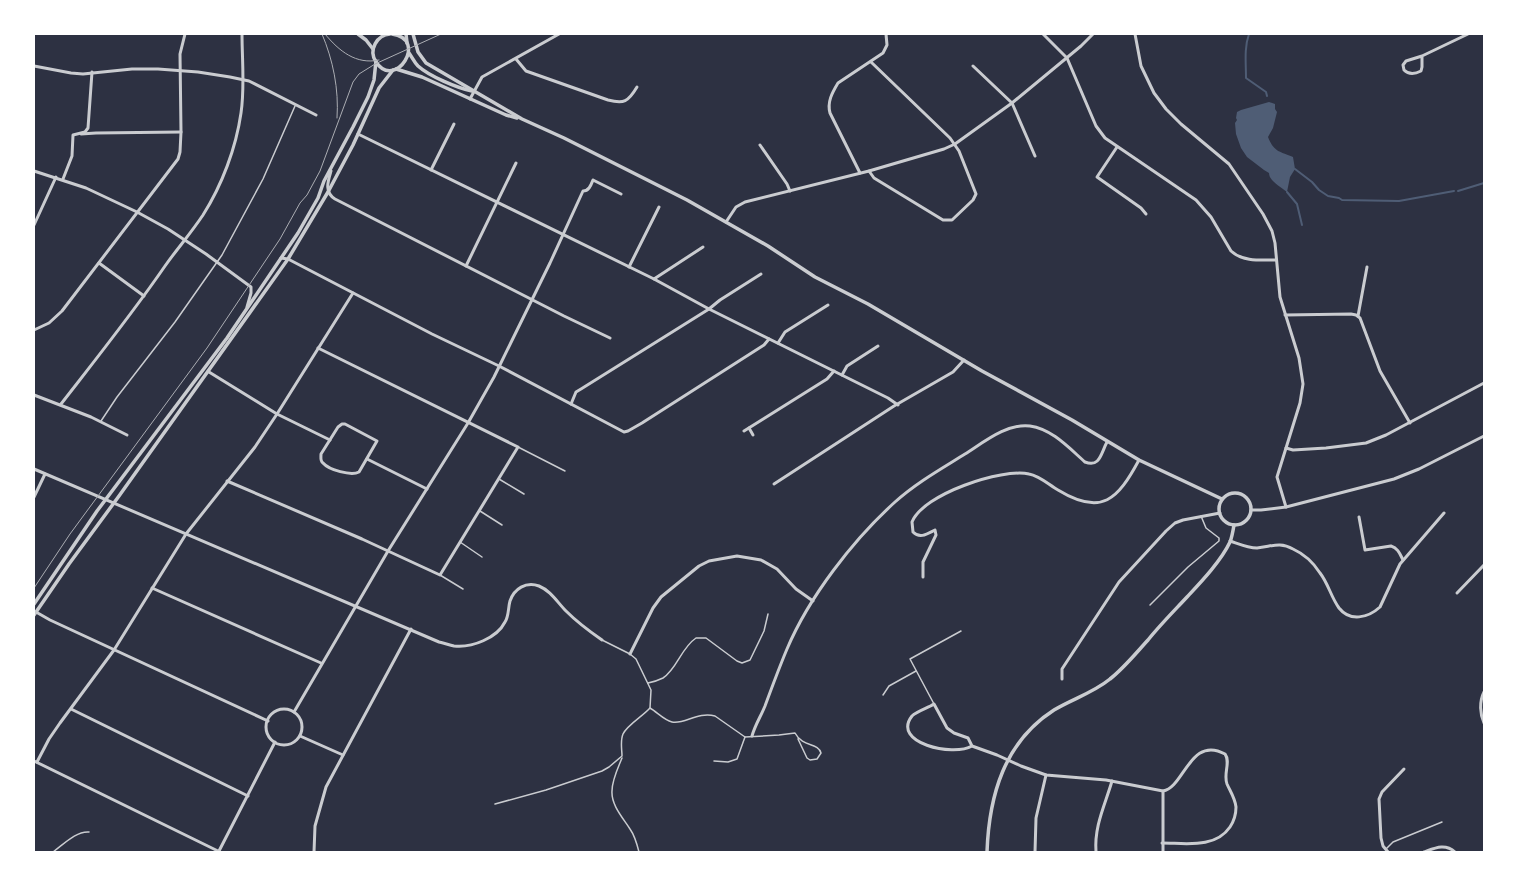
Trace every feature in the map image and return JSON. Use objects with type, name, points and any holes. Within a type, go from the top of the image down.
[{"type":"street","points":[[34,330],[42,328],[59,316],[178,159],[180,152],[181,132],[181,46],[185,34]]},
{"type":"street","points":[[61,404],[144,296],[207,208],[230,157],[241,114],[243,79],[242,34]]},
{"type":"street","points":[[34,604],[81,533],[227,338],[305,222],[318,198],[324,181],[373,86],[376,61],[373,50],[368,42],[358,34]]},
{"type":"street","points":[[373,50],[378,39],[387,34],[399,36],[407,44]]},
{"type":"street","points":[[268,721],[35,614],[69,564],[209,372],[288,259],[328,192],[358,134],[379,88],[394,69],[405,63],[408,53],[406,34]]},
{"type":"street","points":[[413,34],[416,49],[424,61],[473,91],[522,119],[564,138],[687,200],[768,246],[815,277],[868,304],[1139,460],[1222,499]]},
{"type":"street","points":[[470,98],[482,77],[559,34]]},
{"type":"street","points":[[860,173],[828,107],[833,91],[838,84],[883,53],[887,45],[886,34]]},
{"type":"street","points":[[1043,34],[1067,58],[1096,126],[1105,138],[1196,200],[1211,217],[1231,251],[1235,254],[1244,258],[1276,260]]},
{"type":"street","points":[[726,222],[736,207],[745,202],[869,171],[938,151],[955,144],[1012,103],[1067,58],[1093,34]]},
{"type":"street","points":[[1135,34],[1141,66],[1154,94],[1176,120],[1220,156],[1236,173],[1268,223],[1275,243],[1280,297],[1299,358],[1303,384],[1300,403],[1276,478],[1286,507]]},
{"type":"street","points":[[1422,56],[1421,71],[1408,74],[1404,70],[1403,65],[1406,61],[1422,56],[1468,34]]},
{"type":"street","points":[[408,53],[418,66],[426,71],[464,89],[473,91]]},
{"type":"street","points":[[516,59],[526,71],[613,102],[619,103],[626,101],[631,97],[637,88]]},
{"type":"street","points":[[376,61],[383,68],[394,69],[422,77],[506,115],[522,119]]},
{"type":"street","points":[[869,171],[874,178],[943,220],[952,220],[973,200],[976,194],[955,144],[942,129],[871,62]]},
{"type":"street","points":[[34,66],[66,73],[83,74],[92,72],[140,69],[180,70],[243,79],[257,84],[316,115]]},
{"type":"street","points":[[973,66],[1012,103],[1034,156]]},
{"type":"street","points":[[79,135],[85,132],[88,128],[92,72]]},
{"type":"street","points":[[431,170],[454,124]]},
{"type":"street","points":[[63,180],[72,156],[73,135],[96,133],[181,132]]},
{"type":"street","points":[[358,134],[654,279],[709,309],[842,374],[888,398],[898,405]]},
{"type":"street","points":[[760,145],[783,178],[790,191]]},
{"type":"street","points":[[1117,147],[1097,177],[1146,214]]},
{"type":"street","points":[[466,266],[516,163]]},
{"type":"street","points":[[332,167],[328,181],[328,192],[335,199],[532,300],[610,338]]},
{"type":"street","points":[[34,171],[86,188],[137,212],[185,240],[243,281],[251,289],[250,299],[245,312]]},
{"type":"street","points":[[34,225],[56,177]]},
{"type":"street","points":[[294,712],[388,551],[468,423],[532,300],[583,191],[589,189],[593,180],[621,194]]},
{"type":"street","points":[[629,267],[659,207]]},
{"type":"street","points":[[654,279],[703,247]]},
{"type":"street","points":[[281,258],[288,259],[432,334],[499,366],[620,431],[626,432],[764,345],[769,339]]},
{"type":"street","points":[[99,263],[144,296]]},
{"type":"street","points":[[1358,316],[1367,267]]},
{"type":"street","points":[[571,404],[576,392],[709,309],[720,300],[761,274]]},
{"type":"street","points":[[275,742],[220,852],[35,761],[49,739],[114,650],[186,534],[255,447],[353,293]]},
{"type":"street","points":[[778,343],[785,332],[828,305]]},
{"type":"street","points":[[1285,315],[1350,314],[1358,316],[1362,320],[1380,371],[1410,423]]},
{"type":"street","points":[[842,374],[847,366],[878,346]]},
{"type":"street","points":[[227,481],[440,575],[518,447],[318,348]]},
{"type":"street","points":[[774,484],[953,372],[964,360]]},
{"type":"street","points":[[744,431],[827,379],[834,371]]},
{"type":"street","points":[[209,372],[277,414],[330,440]]},
{"type":"street","points":[[1286,448],[1293,450],[1366,443],[1410,423],[1484,383]]},
{"type":"street","points":[[34,395],[61,404],[127,435]]},
{"type":"street","points":[[345,424],[377,441],[368,459],[359,472],[354,474],[337,470],[323,464],[320,459],[321,454],[338,427],[345,424]]},
{"type":"street","points":[[752,736],[787,648],[813,601],[848,552],[896,501],[934,474],[1004,430],[1018,426],[1039,428],[1056,438],[1085,462],[1090,464],[1095,463],[1098,460],[1107,442]]},
{"type":"street","points":[[749,428],[753,435]]},
{"type":"street","points":[[1251,510],[1286,507],[1394,479],[1419,469],[1484,436]]},
{"type":"street","points":[[368,459],[427,489]]},
{"type":"street","points":[[923,577],[923,562],[936,532],[935,530],[924,536],[918,535],[913,532],[912,522],[921,510],[945,493],[996,475],[1023,473],[1036,477],[1080,501],[1092,504],[1098,503],[1111,498],[1121,490],[1139,460]]},
{"type":"street","points":[[34,470],[439,642],[454,646],[475,643],[490,637],[498,631],[505,622],[510,600],[515,592],[524,585],[532,584],[541,587],[550,594],[575,620],[602,640]]},
{"type":"street","points":[[34,497],[45,474]]},
{"type":"street","points":[[1231,493],[1241,494],[1249,501],[1251,510],[1250,515],[1246,520],[1241,524],[1234,525],[1225,521],[1220,513],[1219,506],[1222,499],[1231,493]]},
{"type":"street","points":[[1062,679],[1062,669],[1119,582],[1171,527],[1183,520],[1220,513]]},
{"type":"street","points":[[1230,541],[1257,548],[1273,544],[1283,545],[1298,552],[1310,560],[1319,570],[1339,607],[1349,615],[1359,617],[1366,616],[1380,607],[1403,560],[1444,513]]},
{"type":"street","points":[[1359,517],[1365,550],[1391,546],[1398,551],[1403,560]]},
{"type":"street","points":[[987,852],[991,808],[999,780],[1008,760],[1025,735],[1035,724],[1055,710],[1099,688],[1121,669],[1198,585],[1222,555],[1230,541],[1234,525]]},
{"type":"street","points":[[630,654],[653,608],[661,597],[699,566],[709,561],[736,556],[761,560],[777,569],[796,589],[813,601]]},
{"type":"street","points":[[1457,593],[1484,565]]},
{"type":"street","points":[[152,588],[322,663]]},
{"type":"street","points":[[314,852],[314,826],[326,787],[411,629]]},
{"type":"street","points":[[1484,692],[1480,707],[1484,724]]},
{"type":"street","points":[[972,746],[966,750],[950,751],[924,744],[916,740],[909,729],[910,721],[913,716],[934,704],[947,728],[954,733],[968,738],[972,746],[1046,775],[1112,781],[1163,791],[1170,789],[1198,754],[1208,750],[1223,753],[1227,756],[1225,778],[1235,801],[1236,812],[1235,818],[1229,828],[1216,840],[1199,843],[1162,843]]},
{"type":"street","points":[[71,709],[248,796]]},
{"type":"street","points":[[285,710],[294,712],[297,715],[302,727],[300,736],[293,743],[289,744],[284,745],[275,742],[268,735],[266,728],[268,721],[277,711],[285,710]]},
{"type":"street","points":[[300,736],[343,755]]},
{"type":"street","points":[[1387,851],[1381,838],[1380,796],[1404,769]]},
{"type":"street","points":[[1035,852],[1036,818],[1046,775]]},
{"type":"street","points":[[1096,852],[1097,826],[1112,781]]},
{"type":"street","points":[[1163,791],[1163,852]]},
{"type":"street","points":[[1424,852],[1443,846],[1455,852]]},
{"type":"lane","points":[[100,422],[117,397],[175,322],[217,262],[260,186],[296,104]]},
{"type":"lane","points":[[518,447],[565,471]]},
{"type":"lane","points":[[499,479],[524,494]]},
{"type":"lane","points":[[480,511],[502,525]]},
{"type":"lane","points":[[1150,605],[1188,567],[1219,541],[1219,538],[1206,528],[1201,516]]},
{"type":"lane","points":[[460,542],[482,557]]},
{"type":"lane","points":[[440,575],[463,590]]},
{"type":"lane","points":[[648,683],[663,678],[668,674],[685,648],[696,638],[706,638],[734,659],[742,663],[750,660],[755,653],[764,631],[768,614]]},
{"type":"lane","points":[[934,704],[910,659],[961,631]]},
{"type":"lane","points":[[602,640],[630,654],[636,659],[651,690],[650,708],[622,735],[622,756],[612,790],[615,806],[631,831],[637,843],[639,852]]},
{"type":"lane","points":[[883,695],[889,686],[916,672]]},
{"type":"lane","points":[[650,708],[672,722],[680,722],[710,714],[745,737],[779,735],[794,732],[807,758],[810,760],[816,759],[821,753],[817,746],[806,744],[798,739]]},
{"type":"lane","points":[[714,761],[728,762],[737,759],[745,737]]},
{"type":"lane","points":[[495,804],[546,790],[602,771],[622,756]]},
{"type":"lane","points":[[1387,851],[1393,842],[1442,822]]},
{"type":"lane","points":[[53,852],[78,834],[89,832]]},
{"type":"water","points":[[1269,102],[1275,104],[1275,109],[1277,112],[1273,128],[1268,137],[1270,142],[1272,146],[1281,152],[1293,157],[1295,169],[1290,177],[1287,192],[1271,179],[1269,173],[1247,157],[1241,148],[1236,134],[1235,123],[1237,120],[1237,112]]},
{"type":"waterway","points":[[1249,34],[1246,50],[1246,78],[1266,92],[1267,96]]},
{"type":"waterway","points":[[1295,169],[1328,196],[1342,200],[1399,201],[1454,191]]},
{"type":"waterway","points":[[1458,191],[1484,183]]},
{"type":"waterway","points":[[1287,192],[1297,204],[1302,225]]},
{"type":"tram line","points":[[322,34],[329,54],[336,86],[337,118]]},
{"type":"tram line","points":[[325,34],[342,51],[355,58],[371,61],[379,60]]},
{"type":"tram line","points":[[34,588],[70,534],[207,348],[280,239],[320,171],[353,82],[359,74],[375,64],[441,34]]}]
